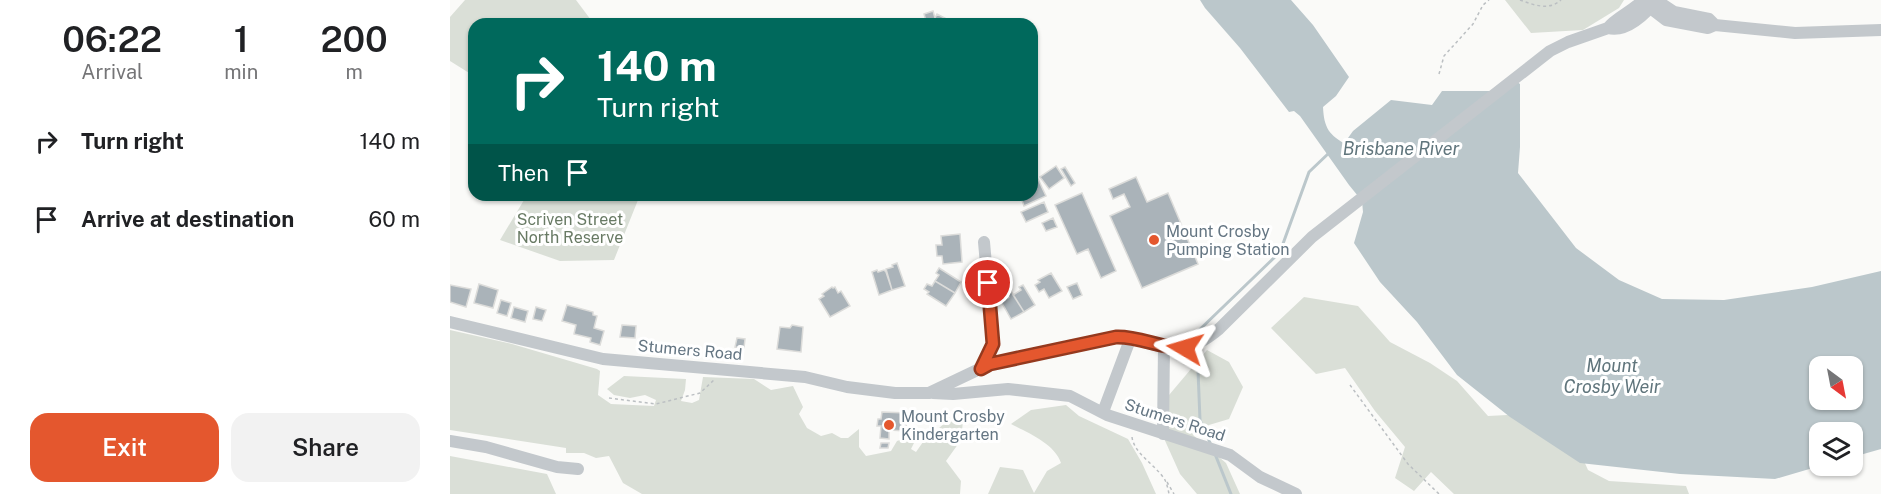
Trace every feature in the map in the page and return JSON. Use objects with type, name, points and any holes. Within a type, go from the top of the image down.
[{"type":"street","points":[[1648,2],[1661,18],[1670,22],[1708,28],[1715,25],[1795,33],[1881,30]]},
{"type":"street","name":"Stumers Road","points":[[929,393],[990,364],[1116,337],[1131,337],[1177,348],[1190,347],[1203,341],[1219,329],[1312,237],[1550,51],[1608,28],[1611,23],[1648,2]]},
{"type":"street","points":[[981,369],[993,344],[984,242]]},
{"type":"street","name":"Stumers Road","points":[[450,322],[603,359],[805,377],[847,387],[896,393],[953,394],[1008,389],[1070,396],[1133,424],[1230,455],[1260,477],[1296,494]]},
{"type":"street","points":[[1103,412],[1131,337]]},
{"type":"street","points":[[1163,434],[1164,346]]},
{"type":"street","points":[[450,441],[486,447],[557,467],[578,469]]},
{"type":"path","points":[[1439,74],[1443,56],[1473,24],[1483,5],[1490,0]]},
{"type":"path","points":[[1520,0],[1549,7],[1560,3],[1561,0]]},
{"type":"path","points":[[609,398],[656,404],[681,399],[700,393],[725,369]]},
{"type":"path","points":[[1350,385],[1408,464],[1439,494]]},
{"type":"path","points":[[1133,424],[1132,441],[1166,481],[1174,494]]},
{"type":"path","points":[[1166,481],[1169,494]]},
{"type":"green space","points":[[465,0],[576,0],[590,18],[468,18],[468,72],[450,61],[450,17]]},
{"type":"green space","points":[[1505,0],[1624,0],[1619,8],[1583,30],[1531,33]]},
{"type":"green space","name":"Scriven Street North Reserve","points":[[523,201],[638,201],[614,260],[560,261],[500,240]]},
{"type":"green space","points":[[1304,297],[1358,306],[1390,342],[1430,363],[1457,381],[1488,416],[1526,414],[1575,441],[1588,470],[1609,481],[1686,486],[1689,494],[1454,494],[1431,472],[1414,491],[1395,478],[1405,447],[1375,411],[1345,368],[1316,374],[1271,328]]},
{"type":"green space","points":[[450,330],[512,344],[597,369],[600,371],[598,395],[611,404],[654,406],[656,400],[645,395],[630,398],[614,395],[607,389],[624,376],[686,379],[681,401],[692,403],[699,400],[703,377],[754,379],[771,390],[793,386],[803,407],[799,414],[807,428],[821,436],[832,433],[841,438],[848,438],[859,429],[859,447],[866,456],[891,451],[897,441],[909,437],[915,441],[911,449],[916,452],[923,442],[946,422],[963,421],[961,440],[946,461],[961,481],[960,494],[642,494],[623,483],[609,456],[596,458],[584,453],[566,453],[566,448],[450,430]]},
{"type":"green space","points":[[1207,350],[1229,362],[1243,387],[1229,419],[1209,425],[1193,435],[1226,463],[1240,494],[1197,494],[1180,474],[1153,414]]},
{"type":"green space","points":[[1066,405],[1079,416],[1128,439],[1156,494],[988,494],[1000,467],[1023,470],[1034,493],[1047,471],[1061,463],[1058,456],[1047,445],[1011,424],[1031,410]]},
{"type":"green space","points":[[450,456],[547,474],[556,494],[450,494]]},
{"type":"water","name":"Mount Crosby Weir","points":[[1200,0],[1291,0],[1313,25],[1349,77],[1336,96],[1323,107],[1326,126],[1336,138],[1347,145],[1349,144],[1348,138],[1353,131],[1391,100],[1432,105],[1442,91],[1491,91],[1516,81],[1520,84],[1518,173],[1576,248],[1619,280],[1662,299],[1724,300],[1812,287],[1881,271],[1881,449],[1863,454],[1863,422],[1809,422],[1809,469],[1775,479],[1680,474],[1580,463],[1510,417],[1457,375],[1417,322],[1380,282],[1354,243],[1363,212],[1362,201],[1300,116],[1294,111],[1289,112]]},
{"type":"building","points":[[933,11],[935,18],[925,18],[924,14]]},
{"type":"building","points":[[1056,166],[1064,178],[1049,189],[1040,177]]},
{"type":"building","points":[[1065,167],[1075,183],[1071,186],[1061,169]]},
{"type":"building","name":"Mount Crosby Pumping Station","points":[[1136,177],[1147,202],[1168,193],[1198,264],[1142,288],[1110,216],[1130,207],[1124,194],[1113,199],[1109,189]]},
{"type":"building","points":[[1038,179],[1046,196],[1038,200]]},
{"type":"building","points":[[1082,193],[1116,271],[1101,278],[1088,249],[1077,254],[1055,205]]},
{"type":"building","points":[[1022,201],[1035,201],[1024,206]]},
{"type":"building","points":[[1044,202],[1048,212],[1026,222],[1021,212]]},
{"type":"building","points":[[1053,218],[1057,227],[1046,231],[1042,223]]},
{"type":"building","points":[[960,234],[962,262],[943,264],[942,256],[937,256],[936,245],[942,245],[941,236]]},
{"type":"building","points":[[897,263],[905,286],[892,290],[886,269]]},
{"type":"building","points":[[939,268],[961,282],[955,293],[935,281],[939,275],[936,273]]},
{"type":"building","points":[[877,270],[886,272],[892,290],[879,295],[872,272]]},
{"type":"building","points":[[1051,273],[1062,291],[1049,298],[1044,289],[1039,292],[1035,285],[1040,282],[1038,280]]},
{"type":"building","points":[[935,281],[955,293],[946,306],[927,294],[929,292],[924,289],[927,284],[932,286]]},
{"type":"building","points":[[1077,283],[1082,295],[1073,299],[1067,287]]},
{"type":"building","points":[[479,284],[498,290],[493,308],[474,303]]},
{"type":"building","points":[[450,285],[471,289],[466,307],[450,302]]},
{"type":"building","points":[[1023,285],[1035,305],[1024,312],[1013,295],[1021,290],[1019,287]]},
{"type":"building","points":[[835,287],[838,293],[841,291],[850,306],[830,317],[819,299]]},
{"type":"building","points":[[1011,291],[1024,312],[1011,319],[998,296],[1005,292],[1008,298],[1007,293]]},
{"type":"building","points":[[501,300],[511,303],[507,316],[497,313]]},
{"type":"building","points":[[567,305],[593,312],[593,315],[597,316],[594,328],[604,331],[600,345],[590,342],[591,338],[574,334],[576,325],[562,321]]},
{"type":"building","points":[[514,307],[528,311],[525,322],[511,318]]},
{"type":"building","points":[[536,307],[546,310],[542,321],[533,319]]},
{"type":"building","points":[[622,325],[636,326],[635,338],[620,337]]},
{"type":"building","points":[[792,325],[803,327],[801,352],[777,349],[780,327],[790,328]]},
{"type":"building","points":[[737,338],[745,339],[744,348],[735,347]]},
{"type":"building","points":[[882,412],[907,413],[906,431],[889,430],[889,439],[880,438],[881,426],[877,426]]},
{"type":"building","points":[[881,443],[889,443],[888,448],[880,448]]},
{"type":"waterway","points":[[1195,340],[1193,336],[1280,252],[1309,172],[1330,152]]},
{"type":"waterway","points":[[1197,346],[1200,420],[1211,445]]},
{"type":"waterway","points":[[1215,454],[1231,494]]},
{"type":"place","name":"Mount Crosby Pumping Station","points":[[1154,240]]},
{"type":"place","name":"Mount Crosby Kindergarten","points":[[889,425]]},
{"type":"route","points":[[988,283],[993,344],[981,369],[990,364],[1116,337],[1128,336],[1170,348],[1185,348]]},
{"type":"water label","name":"Brisbane River","points":[[1401,148]]}]
